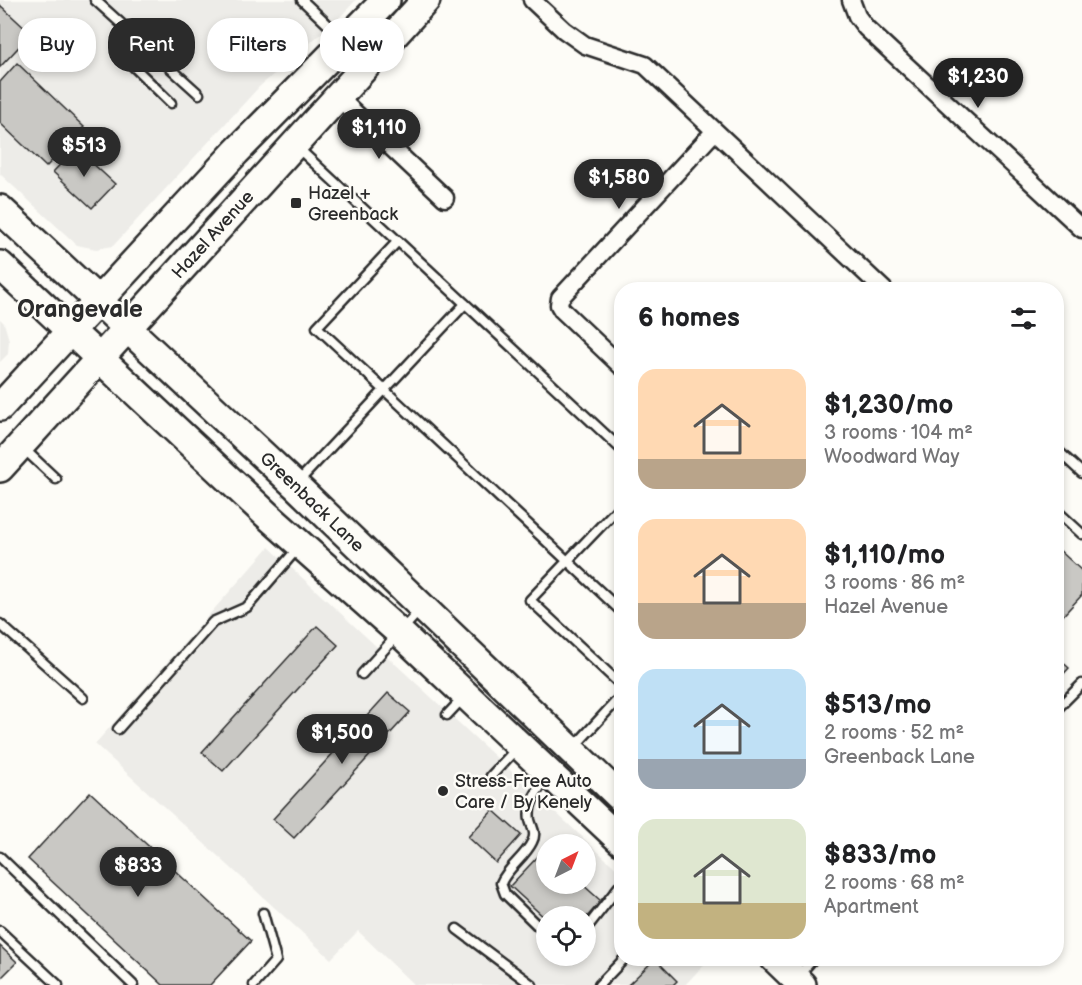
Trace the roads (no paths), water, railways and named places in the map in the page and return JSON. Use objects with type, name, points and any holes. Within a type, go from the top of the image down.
[{"type":"main road","points":[[368,18],[386,0]]},
{"type":"main road","name":"Hazel Avenue","points":[[0,468],[426,0]]},
{"type":"main road","points":[[0,407],[236,152],[320,67]]},
{"type":"main road","points":[[298,142],[304,112],[337,72]]},
{"type":"main road","name":"Greenback Lane","points":[[0,209],[295,485],[614,791]]},
{"type":"main road","name":"Greenback Lane","points":[[0,265],[301,545],[400,633],[614,834]]},
{"type":"main road","points":[[301,545],[326,541],[370,584],[392,579]]},
{"type":"main road","points":[[512,738],[526,733],[553,750],[571,751]]},
{"type":"main road","points":[[550,774],[576,779],[611,808],[614,808]]},
{"type":"main road","points":[[782,966],[799,982]]},
{"type":"street","points":[[532,0],[564,30],[585,45],[645,64],[714,132],[875,282]]},
{"type":"street","points":[[851,0],[857,16],[866,28],[1082,229]]},
{"type":"street","points":[[338,97],[445,198]]},
{"type":"street","points":[[614,359],[562,310],[559,301],[714,132]]},
{"type":"lane","points":[[95,0],[199,94]]},
{"type":"lane","points":[[302,0],[321,18]]},
{"type":"lane","points":[[139,72],[171,103]]},
{"type":"lane","points":[[298,142],[398,241],[614,442]]},
{"type":"lane","points":[[398,241],[317,327],[614,605]]},
{"type":"lane","points":[[295,485],[465,304]]},
{"type":"lane","points":[[20,446],[56,479]]},
{"type":"lane","points":[[1064,456],[1082,473]]},
{"type":"lane","points":[[614,513],[530,600],[614,678]]},
{"type":"lane","points":[[1064,517],[1082,534]]},
{"type":"lane","points":[[118,729],[213,622],[247,607],[301,545]]},
{"type":"lane","points":[[362,674],[422,608]]},
{"type":"lane","points":[[0,624],[83,698]]},
{"type":"lane","points":[[1064,702],[1082,684]]},
{"type":"lane","points":[[447,715],[466,695]]},
{"type":"lane","points":[[571,751],[614,704]]},
{"type":"lane","points":[[490,776],[512,738]]},
{"type":"lane","points":[[536,924],[505,894],[501,883],[532,843],[535,832],[530,819],[531,805],[537,791],[550,774]]},
{"type":"lane","points":[[0,856],[134,985]]},
{"type":"lane","points":[[596,916],[614,893]]},
{"type":"lane","points":[[254,985],[276,960],[263,913]]},
{"type":"lane","points":[[457,929],[532,985]]},
{"type":"lane","points":[[0,931],[58,985]]},
{"type":"lane","points":[[599,985],[617,966]]},
{"type":"lane","points":[[799,982],[809,966]]},
{"type":"place","name":"Hazel + Greenback","points":[[296,203]]},
{"type":"place","name":"Stress-Free Auto Care / By Kenely","points":[[443,791]]},
{"type":"district","name":"Orangevale","points":[[80,309]]}]
